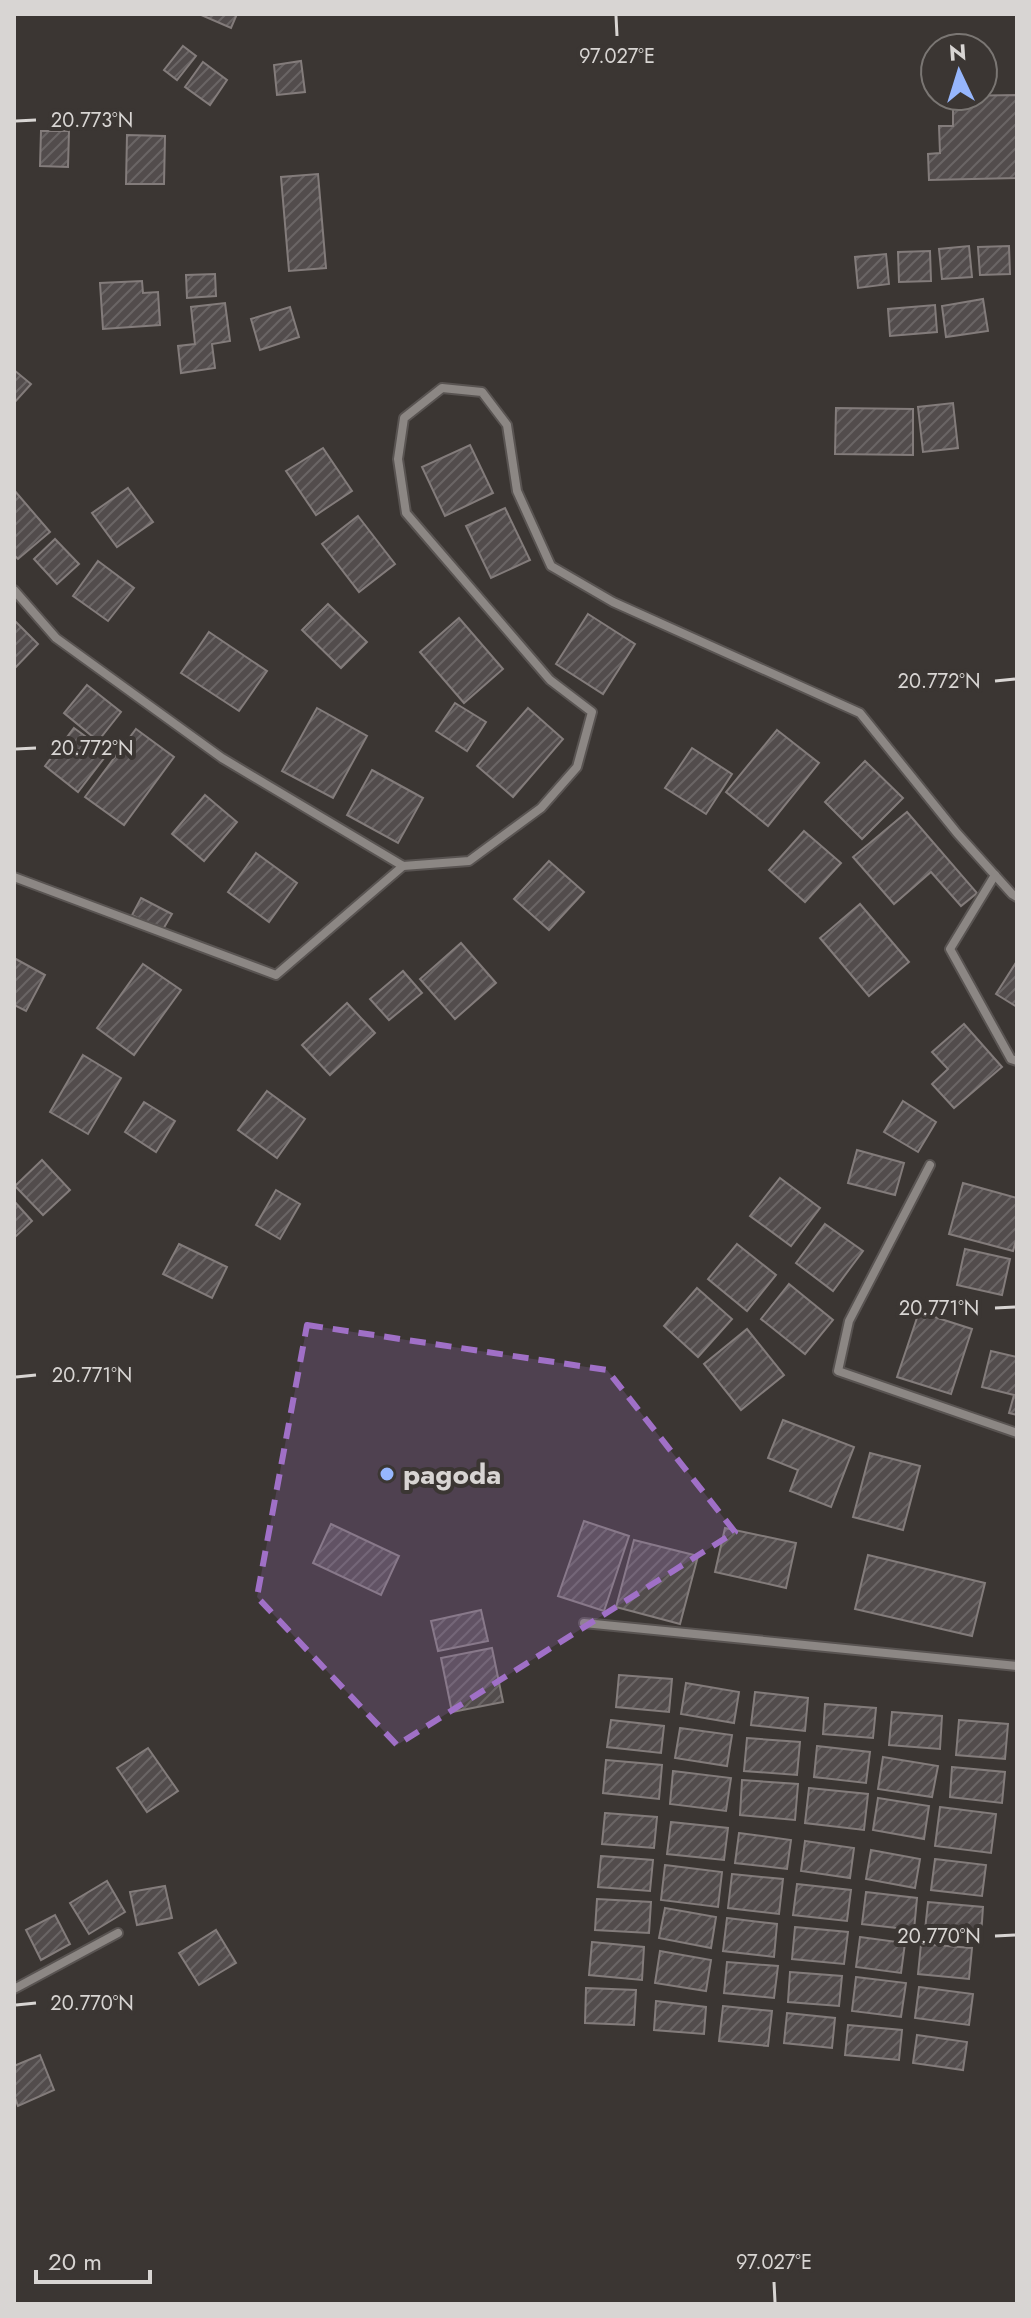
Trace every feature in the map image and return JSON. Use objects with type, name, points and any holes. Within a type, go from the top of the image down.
[{"type":"street","points":[[14,590],[56,638],[222,758],[403,866],[469,861],[541,808],[577,767],[592,712],[550,680],[406,513],[398,459],[404,418],[442,388],[482,392],[507,425],[517,491],[551,566],[613,602],[860,713],[957,833],[1017,897]]},
{"type":"street","points":[[14,877],[276,975],[403,866]]},
{"type":"street","points":[[995,875],[950,949],[1011,1059],[1017,1061]]},
{"type":"street","points":[[930,1165],[849,1321],[838,1371],[1017,1433]]},
{"type":"street","points":[[584,1623],[1017,1666]]},
{"type":"street","points":[[14,1989],[118,1933]]},
{"type":"highlighted area","points":[[307,1325],[607,1370],[735,1532],[397,1745],[257,1597]]},
{"type":"building","points":[[199,14],[237,14],[231,28]]},
{"type":"building","points":[[183,46],[196,56],[177,80],[164,70]]},
{"type":"building","points":[[301,61],[305,92],[277,95],[274,65]]},
{"type":"building","points":[[203,62],[227,80],[210,105],[185,87]]},
{"type":"building","points":[[999,95],[1017,95],[1017,178],[929,180],[928,154],[940,153],[939,126],[953,126],[953,112],[999,112]]},
{"type":"building","points":[[41,131],[69,131],[68,167],[40,166]]},
{"type":"building","points":[[127,135],[165,136],[164,184],[126,184]]},
{"type":"building","points":[[318,174],[326,268],[289,271],[281,177]]},
{"type":"building","points":[[969,246],[972,277],[942,279],[939,249]]},
{"type":"building","points":[[1009,246],[1010,274],[980,275],[978,247]]},
{"type":"building","points":[[930,251],[931,281],[899,282],[898,252]]},
{"type":"building","points":[[886,254],[889,284],[858,288],[855,257]]},
{"type":"building","points":[[215,274],[216,296],[187,298],[186,275]]},
{"type":"building","points":[[142,281],[143,293],[158,292],[160,325],[103,329],[100,283]]},
{"type":"building","points":[[983,299],[988,331],[946,337],[942,306]]},
{"type":"building","points":[[225,303],[230,341],[212,344],[215,368],[181,373],[178,346],[195,344],[191,307]]},
{"type":"building","points":[[935,305],[937,332],[890,336],[888,309]]},
{"type":"building","points":[[290,307],[299,337],[260,350],[251,319]]},
{"type":"building","points":[[14,370],[31,384],[14,403]]},
{"type":"building","points":[[953,403],[958,448],[923,452],[918,407]]},
{"type":"building","points":[[836,408],[913,409],[913,455],[835,454]]},
{"type":"building","points":[[470,445],[493,493],[445,516],[422,467]]},
{"type":"building","points":[[323,448],[352,491],[316,515],[286,471]]},
{"type":"building","points":[[128,488],[153,522],[117,547],[92,513]]},
{"type":"building","points":[[14,490],[50,532],[18,559],[14,555]]},
{"type":"building","points":[[505,508],[530,560],[491,578],[466,526]]},
{"type":"building","points":[[358,516],[395,564],[359,592],[322,544]]},
{"type":"building","points":[[55,539],[79,564],[57,584],[34,559]]},
{"type":"building","points":[[98,561],[134,588],[108,621],[73,596]]},
{"type":"building","points":[[328,604],[367,642],[341,668],[302,630]]},
{"type":"building","points":[[588,614],[635,644],[603,694],[556,664]]},
{"type":"building","points":[[459,618],[503,669],[464,703],[420,652]]},
{"type":"building","points":[[14,620],[38,644],[14,669]]},
{"type":"building","points":[[209,632],[267,671],[239,711],[181,673]]},
{"type":"building","points":[[87,685],[121,712],[98,741],[64,713]]},
{"type":"building","points":[[455,703],[486,722],[467,751],[436,731]]},
{"type":"building","points":[[317,708],[367,736],[333,798],[282,771]]},
{"type":"building","points":[[528,708],[563,739],[513,797],[477,766]]},
{"type":"building","points":[[74,728],[108,753],[78,792],[45,766]]},
{"type":"building","points":[[136,729],[174,757],[124,825],[85,797]]},
{"type":"building","points":[[777,730],[819,763],[768,826],[726,792]]},
{"type":"building","points":[[692,748],[732,774],[706,814],[665,788]]},
{"type":"building","points":[[865,761],[903,798],[862,839],[825,802]]},
{"type":"building","points":[[372,770],[423,798],[398,843],[347,815]]},
{"type":"building","points":[[205,795],[237,822],[204,861],[172,834]]},
{"type":"building","points":[[907,812],[977,893],[961,906],[931,872],[894,904],[853,857]]},
{"type":"building","points":[[804,831],[841,863],[805,902],[769,870]]},
{"type":"building","points":[[256,853],[297,883],[269,922],[228,892]]},
{"type":"building","points":[[549,861],[584,892],[549,930],[514,899]]},
{"type":"building","points":[[141,898],[172,914],[162,931],[132,915]]},
{"type":"building","points":[[860,904],[909,962],[869,996],[820,938]]},
{"type":"building","points":[[461,943],[496,983],[455,1019],[420,979]]},
{"type":"building","points":[[14,958],[45,975],[26,1011],[14,1005]]},
{"type":"building","points":[[1017,961],[1017,1007],[996,994]]},
{"type":"building","points":[[143,964],[181,990],[134,1055],[97,1028]]},
{"type":"building","points":[[403,971],[422,993],[389,1020],[370,999]]},
{"type":"building","points":[[347,1003],[375,1033],[330,1075],[302,1045]]},
{"type":"building","points":[[964,1024],[1002,1067],[954,1108],[932,1084],[948,1069],[932,1052]]},
{"type":"building","points":[[83,1055],[121,1078],[88,1134],[50,1112]]},
{"type":"building","points":[[267,1091],[305,1119],[277,1158],[238,1130]]},
{"type":"building","points":[[903,1101],[936,1122],[918,1152],[884,1132]]},
{"type":"building","points":[[144,1102],[175,1121],[156,1152],[125,1132]]},
{"type":"building","points":[[857,1150],[904,1163],[895,1195],[848,1183]]},
{"type":"building","points":[[42,1160],[70,1190],[43,1215],[15,1186]]},
{"type":"building","points":[[780,1178],[820,1208],[791,1246],[750,1216]]},
{"type":"building","points":[[963,1183],[1017,1198],[1017,1237],[1013,1251],[949,1234]]},
{"type":"building","points":[[276,1190],[300,1204],[280,1239],[256,1225]]},
{"type":"building","points":[[14,1201],[32,1221],[14,1238]]},
{"type":"building","points":[[825,1224],[863,1251],[833,1291],[796,1263]]},
{"type":"building","points":[[179,1244],[227,1267],[212,1298],[163,1274]]},
{"type":"building","points":[[737,1244],[776,1275],[747,1311],[708,1279]]},
{"type":"building","points":[[965,1249],[1010,1259],[1002,1295],[957,1285]]},
{"type":"building","points":[[789,1284],[833,1320],[805,1354],[761,1319]]},
{"type":"building","points":[[697,1288],[732,1319],[698,1357],[664,1326]]},
{"type":"building","points":[[919,1312],[972,1329],[951,1394],[897,1377]]},
{"type":"building","points":[[747,1329],[784,1375],[741,1410],[704,1364]]},
{"type":"building","points":[[991,1351],[1017,1357],[1017,1415],[1009,1413],[1014,1395],[982,1387]]},
{"type":"building","points":[[783,1420],[854,1447],[831,1507],[790,1491],[798,1470],[768,1458]]},
{"type":"building","points":[[870,1453],[920,1466],[903,1530],[853,1517]]},
{"type":"building","points":[[584,1521],[629,1536],[604,1611],[558,1596]]},
{"type":"building","points":[[331,1524],[399,1556],[381,1595],[313,1563]]},
{"type":"building","points":[[725,1528],[796,1543],[786,1588],[715,1572]]},
{"type":"building","points":[[634,1540],[698,1556],[680,1624],[616,1607]]},
{"type":"building","points":[[868,1555],[985,1583],[972,1636],[855,1609]]},
{"type":"building","points":[[481,1610],[488,1641],[438,1651],[431,1621]]},
{"type":"building","points":[[492,1648],[503,1702],[452,1712],[441,1658]]},
{"type":"building","points":[[619,1675],[672,1679],[669,1712],[616,1707]]},
{"type":"building","points":[[686,1683],[739,1692],[734,1723],[681,1714]]},
{"type":"building","points":[[755,1692],[808,1698],[805,1731],[751,1725]]},
{"type":"building","points":[[825,1704],[876,1708],[873,1738],[823,1734]]},
{"type":"building","points":[[892,1712],[942,1716],[940,1749],[889,1745]]},
{"type":"building","points":[[611,1720],[664,1726],[661,1753],[607,1747]]},
{"type":"building","points":[[959,1720],[1008,1724],[1005,1759],[956,1755]]},
{"type":"building","points":[[680,1728],[732,1735],[727,1766],[675,1758]]},
{"type":"building","points":[[747,1738],[800,1742],[797,1775],[744,1771]]},
{"type":"building","points":[[817,1746],[870,1752],[866,1783],[814,1777]]},
{"type":"building","points":[[148,1748],[178,1791],[147,1812],[117,1768]]},
{"type":"building","points":[[883,1757],[938,1766],[932,1797],[878,1789]]},
{"type":"building","points":[[606,1760],[662,1765],[659,1799],[603,1793]]},
{"type":"building","points":[[952,1767],[1005,1772],[1002,1803],[950,1797]]},
{"type":"building","points":[[673,1771],[731,1778],[726,1811],[670,1804]]},
{"type":"building","points":[[742,1780],[798,1784],[795,1820],[740,1815]]},
{"type":"building","points":[[809,1788],[868,1794],[864,1830],[805,1823]]},
{"type":"building","points":[[878,1798],[929,1806],[924,1839],[873,1830]]},
{"type":"building","points":[[940,1807],[996,1814],[991,1853],[935,1846]]},
{"type":"building","points":[[605,1813],[657,1817],[654,1848],[602,1844]]},
{"type":"building","points":[[671,1822],[728,1828],[724,1860],[667,1854]]},
{"type":"building","points":[[739,1833],[791,1840],[787,1869],[735,1863]]},
{"type":"building","points":[[805,1841],[854,1848],[850,1878],[801,1871]]},
{"type":"building","points":[[871,1850],[920,1859],[915,1888],[866,1879]]},
{"type":"building","points":[[601,1856],[653,1860],[650,1891],[598,1887]]},
{"type":"building","points":[[935,1859],[986,1865],[982,1896],[931,1890]]},
{"type":"building","points":[[665,1865],[722,1872],[718,1907],[661,1900]]},
{"type":"building","points":[[732,1874],[783,1879],[779,1914],[728,1908]]},
{"type":"building","points":[[107,1881],[125,1912],[89,1934],[70,1903]]},
{"type":"building","points":[[797,1884],[851,1890],[847,1921],[793,1915]]},
{"type":"building","points":[[165,1886],[172,1918],[137,1925],[130,1892]]},
{"type":"building","points":[[866,1892],[917,1898],[914,1930],[862,1924]]},
{"type":"building","points":[[597,1899],[651,1902],[649,1933],[595,1930]]},
{"type":"building","points":[[928,1902],[983,1907],[981,1936],[925,1930]]},
{"type":"building","points":[[665,1908],[716,1917],[711,1948],[659,1938]]},
{"type":"building","points":[[55,1915],[70,1944],[41,1960],[26,1930]]},
{"type":"building","points":[[727,1918],[777,1924],[774,1957],[723,1951]]},
{"type":"building","points":[[795,1927],[848,1932],[844,1964],[792,1959]]},
{"type":"building","points":[[216,1930],[236,1963],[199,1985],[179,1953]]},
{"type":"building","points":[[860,1937],[905,1943],[901,1973],[856,1967]]},
{"type":"building","points":[[592,1942],[644,1947],[642,1980],[589,1975]]},
{"type":"building","points":[[921,1944],[972,1948],[969,1979],[918,1974]]},
{"type":"building","points":[[660,1951],[711,1960],[706,1991],[655,1983]]},
{"type":"building","points":[[727,1962],[778,1966],[774,1998],[724,1993]]},
{"type":"building","points":[[790,1972],[842,1976],[839,2006],[788,2002]]},
{"type":"building","points":[[856,1977],[906,1983],[901,2017],[852,2011]]},
{"type":"building","points":[[919,1987],[973,1994],[969,2025],[915,2018]]},
{"type":"building","points":[[586,1988],[636,1990],[634,2025],[585,2023]]},
{"type":"building","points":[[656,2001],[706,2007],[704,2034],[654,2030]]},
{"type":"building","points":[[723,2006],[772,2011],[768,2046],[719,2041]]},
{"type":"building","points":[[787,2013],[835,2018],[832,2048],[784,2043]]},
{"type":"building","points":[[848,2025],[902,2030],[899,2060],[845,2055]]},
{"type":"building","points":[[917,2035],[967,2042],[963,2070],[913,2063]]},
{"type":"building","points":[[40,2055],[54,2090],[18,2106],[14,2095],[14,2066]]},
{"type":"place","name":"pagoda","points":[[387,1474]]}]
